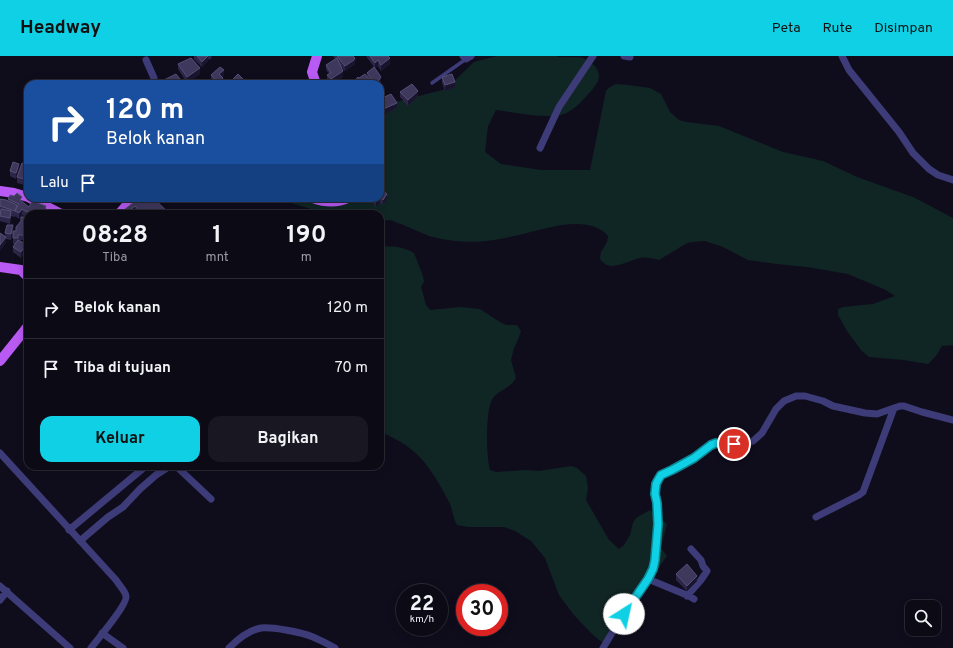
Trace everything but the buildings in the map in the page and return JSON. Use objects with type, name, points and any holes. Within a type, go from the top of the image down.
[{"type":"main road","points":[[315,80],[312,72],[317,56]]},
{"type":"main road","points":[[0,191],[24,197]]},
{"type":"main road","points":[[37,202],[53,210]]},
{"type":"main road","points":[[123,210],[130,202]]},
{"type":"main road","points":[[0,267],[21,270],[24,273]]},
{"type":"main road","points":[[0,361],[24,331]]},
{"type":"street","points":[[540,148],[559,107],[593,56]]},
{"type":"street","points":[[842,56],[849,70],[899,132],[912,153],[929,169],[938,175],[953,180]]},
{"type":"street","points":[[146,60],[154,80]]},
{"type":"street","points":[[603,648],[653,569],[658,524],[655,488],[661,475],[694,458],[705,449],[716,443],[741,445],[754,441],[762,433],[776,409],[784,401],[796,396],[806,396],[823,401],[833,406],[865,413],[877,414],[904,406],[953,420]]},
{"type":"street","points":[[816,517],[863,492],[894,408]]},
{"type":"street","points":[[0,453],[116,580],[126,596],[125,602],[114,619],[91,648]]},
{"type":"street","points":[[69,530],[139,470]]},
{"type":"street","points":[[80,541],[123,506],[156,475],[164,470]]},
{"type":"street","points":[[180,470],[211,499]]},
{"type":"street","points":[[687,596],[707,571],[701,560],[691,549]]},
{"type":"street","points":[[648,579],[694,599]]},
{"type":"street","points":[[0,586],[70,648]]},
{"type":"street","points":[[0,600],[6,591]]},
{"type":"street","points":[[229,648],[252,631],[260,628],[276,629],[302,634],[335,648]]},
{"type":"street","points":[[102,633],[123,648]]},
{"type":"lane","points":[[432,83],[467,57]]},
{"type":"green space","points":[[497,56],[576,57],[583,58],[590,62],[599,73],[598,81],[595,86],[582,101],[575,108],[562,115],[542,116],[496,110],[488,126],[485,152],[501,164],[541,170],[590,170],[606,91],[616,84],[628,85],[650,88],[661,94],[670,112],[679,120],[719,126],[783,152],[823,161],[857,177],[913,197],[953,218],[953,345],[942,346],[936,356],[928,364],[869,357],[861,350],[847,331],[838,315],[838,309],[843,307],[873,304],[895,296],[886,290],[848,274],[807,267],[748,260],[723,247],[705,241],[687,243],[659,260],[640,258],[612,266],[604,263],[600,258],[608,236],[600,229],[590,226],[567,224],[487,241],[458,241],[429,236],[392,220],[384,221],[384,210],[315,210],[289,202],[384,202],[384,105],[446,89],[474,62]]},
{"type":"green space","points":[[384,246],[401,248],[414,253],[423,276],[424,282],[421,287],[426,305],[430,310],[460,307],[480,309],[506,325],[517,325],[521,331],[511,360],[516,378],[514,382],[493,398],[490,404],[487,433],[490,470],[496,472],[526,470],[539,471],[571,466],[577,468],[586,476],[588,488],[586,500],[609,540],[619,549],[624,545],[630,535],[636,518],[650,510],[667,524],[661,548],[667,556],[604,644],[574,615],[559,595],[545,558],[531,541],[515,531],[504,527],[468,527],[457,525],[450,504],[434,476],[418,456],[397,440],[384,433]]},
{"type":"route","points":[[624,614],[648,579],[653,569],[658,524],[655,494],[656,484],[661,475],[694,458],[711,445],[716,443],[734,444]]}]
